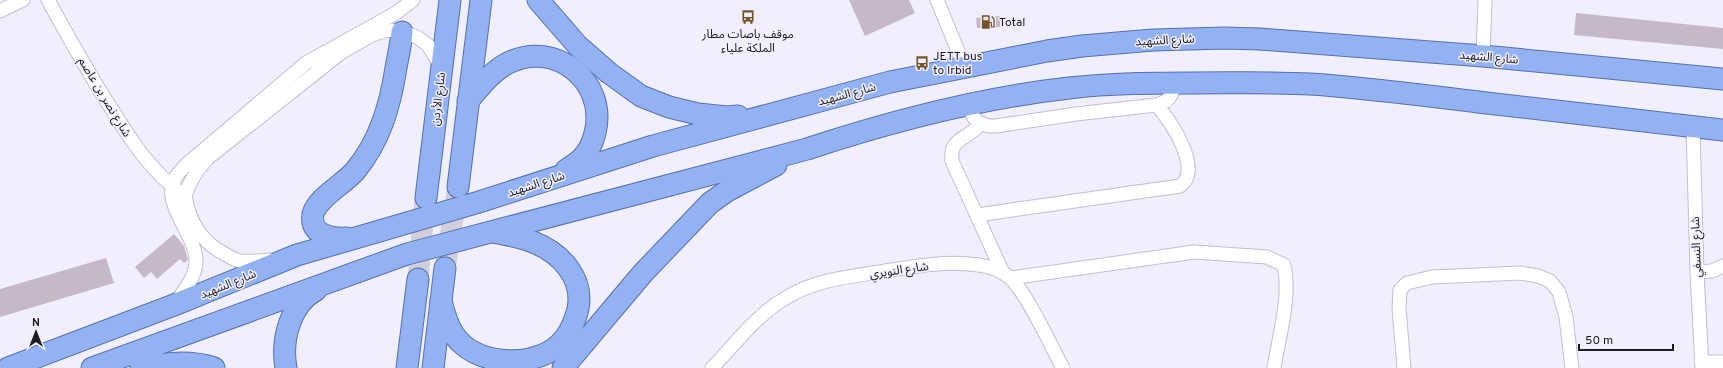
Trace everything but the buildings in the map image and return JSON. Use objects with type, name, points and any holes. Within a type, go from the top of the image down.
[{"type":"highway","name":"شارع الأردن","points":[[426,198],[450,0]]},
{"type":"highway","points":[[458,187],[481,0]]},
{"type":"highway","points":[[538,0],[578,46],[609,73],[641,96],[669,107],[698,114],[720,116],[755,115],[787,110]]},
{"type":"highway","points":[[355,238],[328,238],[319,232],[313,221],[314,213],[321,202],[355,171],[373,145],[380,131],[392,94],[399,22]]},
{"type":"highway","name":"شارع الشهيد","points":[[8,368],[174,305],[297,255],[528,187],[653,146],[890,82],[1047,51],[1118,42],[1189,38],[1260,39],[1483,56],[1723,79]]},
{"type":"highway","points":[[468,101],[486,80],[500,68],[509,62],[524,57],[541,56],[556,59],[567,64],[588,83],[595,97],[598,113],[592,144],[584,156],[574,165],[557,176],[528,187]]},
{"type":"highway","points":[[92,368],[407,254],[807,149],[864,130],[969,104],[1024,94],[1134,83],[1277,83],[1344,87],[1723,130]]},
{"type":"highway","points":[[563,368],[643,273],[710,203],[727,191],[807,149]]},
{"type":"highway","points":[[441,301],[450,328],[455,336],[470,350],[488,360],[509,362],[540,357],[555,349],[568,334],[576,320],[579,296],[575,279],[567,265],[534,242],[490,232]]},
{"type":"highway","points":[[433,368],[445,268]]},
{"type":"highway","points":[[286,368],[285,349],[288,329],[294,312],[310,293],[334,280]]},
{"type":"highway","points":[[407,368],[418,280]]},
{"type":"highway","points":[[141,368],[174,363],[192,364],[214,368]]},
{"type":"street","points":[[0,11],[23,0]]},
{"type":"street","name":"شارع نصر بن عاصم","points":[[48,0],[99,90],[131,140],[149,164],[185,196]]},
{"type":"street","points":[[297,255],[252,262],[238,260],[219,252],[206,242],[193,224],[185,196],[189,183],[198,169],[208,158],[342,52],[372,35],[387,30],[399,22],[413,0]]},
{"type":"street","points":[[937,0],[965,68]]},
{"type":"street","points":[[1483,56],[1485,0]]},
{"type":"street","points":[[174,305],[192,277],[196,261],[193,245],[175,208],[171,196],[175,177],[187,164],[306,63],[399,22]]},
{"type":"street","points":[[399,22],[428,45],[442,68]]},
{"type":"street","points":[[969,104],[970,112],[974,119],[980,124],[996,126],[1076,114],[1163,104],[1173,94],[1175,83]]},
{"type":"street","points":[[977,215],[1180,186],[1188,179],[1189,173],[1182,145],[1172,123],[1156,105]]},
{"type":"street","points":[[980,124],[970,134],[957,141],[952,146],[952,161],[1007,276],[1021,290],[1063,368]]},
{"type":"street","name":"شارع النسفي","points":[[1693,127],[1701,365]]},
{"type":"street","points":[[1007,276],[1194,252],[1267,257],[1284,265],[1287,278],[1286,295],[1274,368]]},
{"type":"street","name":"شارع النويري","points":[[712,368],[754,323],[773,306],[803,288],[837,279],[932,265],[961,263],[978,265],[1007,276]]},
{"type":"street","points":[[1697,272],[1712,270],[1723,266]]},
{"type":"street","points":[[1404,368],[1399,308],[1400,290],[1407,283],[1432,277],[1521,273],[1538,276],[1550,281],[1559,292],[1566,317],[1572,368]]},
{"type":"street","points":[[1701,365],[1723,362]]},
{"type":"tunnel","points":[[445,268],[458,187]]},
{"type":"tunnel","points":[[418,279],[425,200]]},
{"type":"place","name":"موقف باصات مطار الملكة علياء","points":[[748,17]]},
{"type":"place","name":"Total","points":[[988,22]]},
{"type":"place","name":"JETT bus to Irbid","points":[[922,63]]}]
